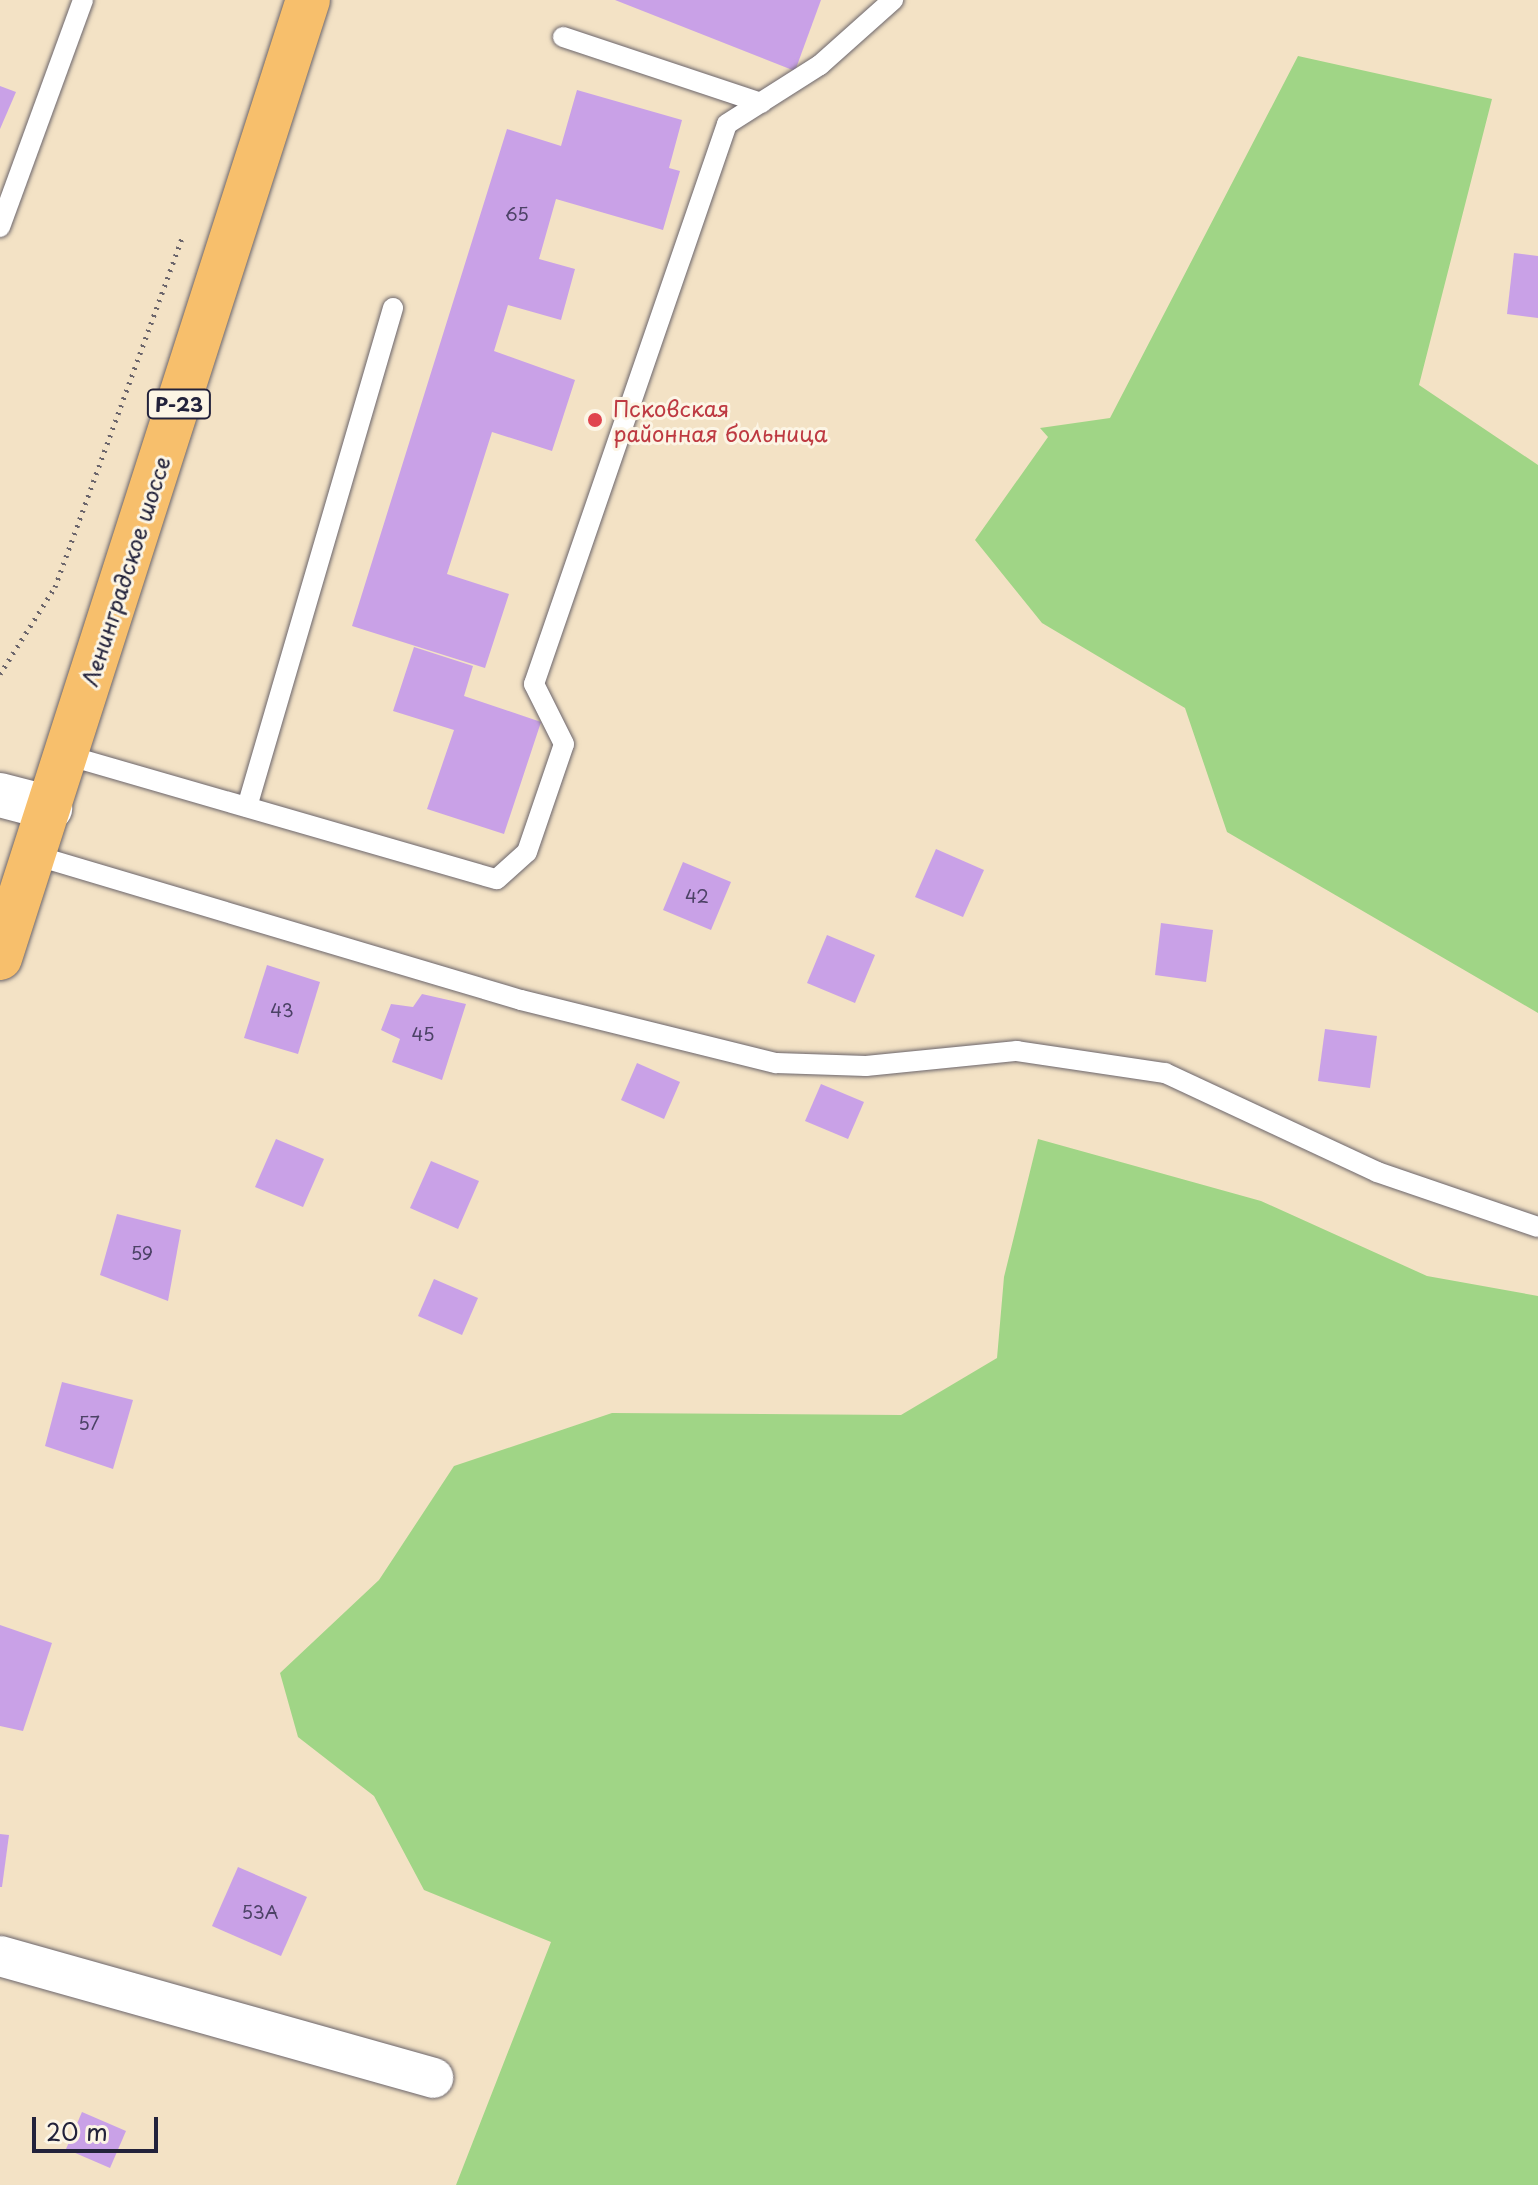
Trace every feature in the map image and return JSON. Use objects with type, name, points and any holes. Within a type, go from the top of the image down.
[{"type":"highway","name":"Ленинградское шоссе","points":[[0,958],[308,0]]},
{"type":"street","points":[[0,795],[50,808]]},
{"type":"street","points":[[0,1956],[433,2078]]},
{"type":"lane","points":[[0,227],[83,0]]},
{"type":"lane","points":[[66,755],[497,879],[527,852],[564,744],[534,684],[727,124],[820,65],[893,0]]},
{"type":"lane","points":[[563,37],[761,103]]},
{"type":"lane","points":[[247,807],[393,308]]},
{"type":"lane","points":[[34,855],[521,1000],[776,1063],[866,1066],[1017,1051],[1165,1073],[1377,1172],[1538,1227]]},
{"type":"path","points":[[0,674],[55,587],[186,226]]},
{"type":"green space","points":[[1298,56],[1492,99],[1419,385],[1538,465],[1538,1013],[1227,832],[1185,708],[1042,623],[975,540],[1048,437],[1040,428],[1110,418]]},
{"type":"green space","points":[[1038,1139],[1261,1201],[1427,1276],[1538,1296],[1538,2185],[456,2185],[551,1942],[424,1890],[374,1796],[298,1737],[280,1673],[379,1580],[454,1466],[612,1413],[901,1415],[997,1358],[1004,1277]]},
{"type":"building","points":[[615,0],[821,0],[795,71]]},
{"type":"building","points":[[0,86],[16,92],[0,129]]},
{"type":"building","points":[[577,90],[682,120],[669,168],[680,171],[663,230],[556,199],[539,259],[575,269],[561,320],[508,305],[494,351],[575,380],[552,451],[492,432],[447,574],[509,594],[485,668],[352,626],[507,129],[561,146]]},
{"type":"building","points":[[1514,253],[1538,256],[1538,318],[1507,314]]},
{"type":"building","points":[[414,647],[473,666],[464,696],[541,722],[504,834],[427,809],[454,730],[393,711]]},
{"type":"building","points":[[936,849],[984,870],[963,917],[915,897]]},
{"type":"building","points":[[683,862],[731,882],[711,930],[663,910]]},
{"type":"building","points":[[1161,923],[1213,930],[1206,982],[1155,975]]},
{"type":"building","points":[[827,935],[875,955],[855,1003],[807,983]]},
{"type":"building","points":[[267,965],[320,982],[298,1054],[244,1038]]},
{"type":"building","points":[[422,994],[466,1004],[442,1080],[392,1062],[400,1039],[381,1030],[391,1004],[413,1007]]},
{"type":"building","points":[[1325,1029],[1377,1036],[1370,1088],[1318,1081]]},
{"type":"building","points":[[637,1063],[680,1082],[664,1119],[621,1100]]},
{"type":"building","points":[[821,1084],[864,1102],[848,1139],[805,1121]]},
{"type":"building","points":[[276,1139],[324,1159],[303,1207],[255,1187]]},
{"type":"building","points":[[431,1161],[479,1181],[458,1229],[410,1208]]},
{"type":"building","points":[[117,1214],[181,1230],[168,1301],[100,1275]]},
{"type":"building","points":[[434,1279],[478,1298],[462,1335],[418,1316]]},
{"type":"building","points":[[62,1382],[133,1400],[113,1469],[45,1446]]},
{"type":"building","points":[[0,1625],[52,1643],[23,1731],[0,1726]]},
{"type":"building","points":[[0,1834],[9,1835],[2,1887],[0,1887]]},
{"type":"building","points":[[238,1867],[307,1897],[281,1956],[212,1926]]},
{"type":"building","points":[[82,2112],[126,2131],[110,2168],[66,2149]]},
{"type":"place","name":"Псковская районная больница","points":[[595,420]]}]
